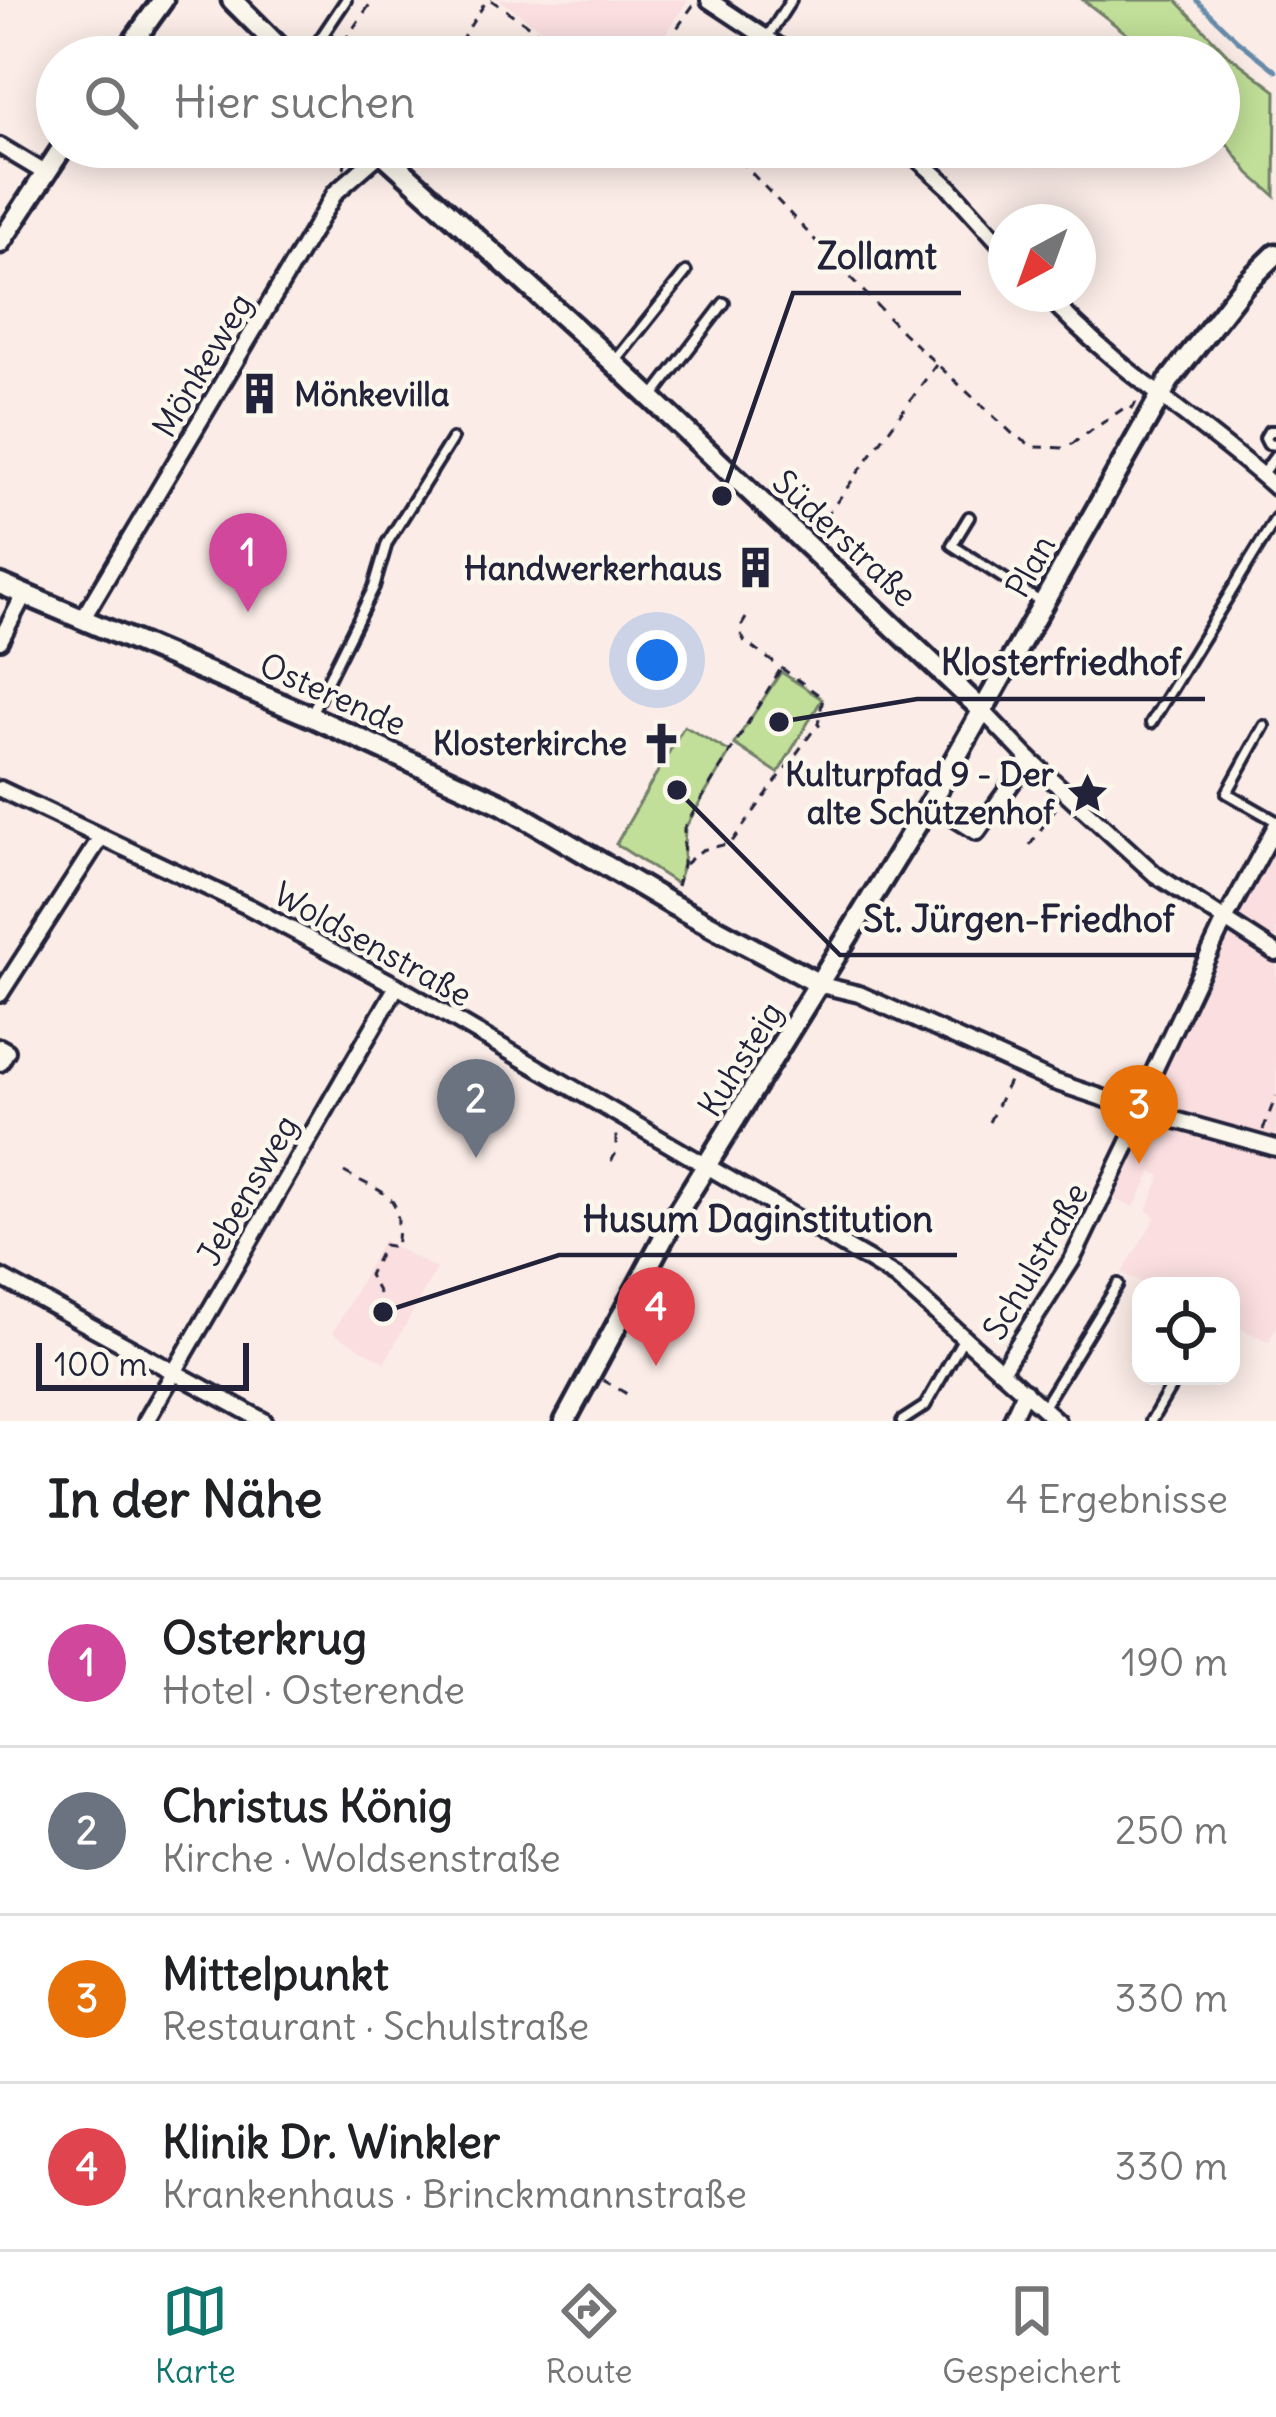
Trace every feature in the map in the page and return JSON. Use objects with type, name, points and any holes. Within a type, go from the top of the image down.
[{"type":"main road","points":[[137,36],[163,0]]},
{"type":"main road","points":[[232,0],[268,36]]},
{"type":"main road","points":[[0,243],[49,168]]},
{"type":"main road","name":"Süderstraße","points":[[399,168],[807,542],[984,712]]},
{"type":"main road","name":"Plan","points":[[821,985],[984,712],[1178,369],[1244,285],[1276,254]]},
{"type":"main road","name":"Osterende","points":[[0,584],[502,803],[671,904],[821,985]]},
{"type":"main road","name":"Kuhsteig","points":[[565,1421],[677,1213],[821,985]]},
{"type":"street","points":[[706,0],[767,36]]},
{"type":"street","points":[[0,146],[36,167]]},
{"type":"street","points":[[37,168],[46,173]]},
{"type":"street","name":"Mönkeweg","points":[[83,618],[335,193],[361,168]]},
{"type":"street","points":[[928,168],[988,230]]},
{"type":"street","points":[[1064,312],[1107,355],[1276,488]]},
{"type":"street","points":[[0,640],[24,595]]},
{"type":"street","name":"Süderstraße","points":[[984,712],[1156,875],[1276,953]]},
{"type":"street","points":[[930,803],[977,832],[1029,759]]},
{"type":"street","name":"Woldsenstraße","points":[[0,789],[249,907],[709,1165],[896,1277],[1057,1421]]},
{"type":"street","name":"Schulstraße","points":[[1001,1371],[1072,1260],[1225,920],[1276,824]]},
{"type":"street","points":[[0,994],[101,837]]},
{"type":"street","points":[[821,985],[859,994],[1016,1066],[1140,1110],[1276,1148]]},
{"type":"street","name":"Jebensweg","points":[[146,1421],[397,986]]},
{"type":"street","points":[[0,1047],[7,1051],[0,1063]]},
{"type":"street","points":[[2,1283],[264,1421]]},
{"type":"street","points":[[1010,1421],[1025,1391]]},
{"type":"lane","points":[[322,36],[346,0]]},
{"type":"lane","points":[[767,36],[790,0]]},
{"type":"lane","points":[[614,363],[686,272]]},
{"type":"lane","points":[[652,398],[724,303]]},
{"type":"lane","points":[[1276,431],[1264,438],[1276,445]]},
{"type":"lane","points":[[310,716],[374,587],[387,543],[452,439]]},
{"type":"lane","points":[[1262,475],[1276,455]]},
{"type":"lane","points":[[969,518],[952,545],[1043,604]]},
{"type":"lane","points":[[1151,723],[1276,518]]},
{"type":"lane","points":[[1264,726],[1227,793],[1276,824]]},
{"type":"lane","points":[[1042,1408],[1118,1284]]},
{"type":"lane","points":[[902,1421],[925,1406],[964,1338]]},
{"type":"lane","points":[[1151,1421],[1172,1385]]},
{"type":"path","points":[[348,36],[373,0]]},
{"type":"path","points":[[464,36],[489,0],[543,36]]},
{"type":"path","points":[[670,36],[692,1],[706,0]]},
{"type":"path","points":[[747,168],[857,286],[1015,436],[1036,447],[1066,448],[1135,405]]},
{"type":"path","points":[[807,542],[938,364]]},
{"type":"path","points":[[683,865],[702,850],[731,843],[818,724],[824,698],[745,642],[739,629],[746,618]]},
{"type":"path","points":[[671,904],[683,865],[685,828],[780,670]]},
{"type":"path","points":[[818,724],[826,734]]},
{"type":"path","points":[[1030,844],[1066,794]]},
{"type":"path","points":[[989,1122],[1016,1066]]},
{"type":"path","points":[[1258,1143],[1276,1096]]},
{"type":"path","points":[[611,1161],[616,1153],[614,1132],[624,1116]]},
{"type":"path","points":[[344,1172],[392,1199],[400,1215],[396,1247],[384,1245],[369,1275],[380,1295]]},
{"type":"path","points":[[589,1373],[627,1394]]},
{"type":"shaded area","points":[[500,0],[688,0],[664,36],[551,36]]},
{"type":"shaded area","points":[[1276,838],[1276,1143],[1141,1106],[1229,920]]},
{"type":"shaded area","points":[[1139,1114],[1276,1154],[1276,1327],[1269,1342],[1240,1328],[1240,1277],[1132,1278],[1122,1273],[1156,1217],[1147,1211],[1161,1175],[1152,1172],[1134,1207],[1101,1194]]},
{"type":"shaded area","points":[[383,1240],[436,1269],[385,1362],[333,1333]]},
{"type":"green space","points":[[1083,0],[1176,0],[1210,36],[1130,36]]},
{"type":"green space","points":[[1240,64],[1276,91],[1275,196],[1240,161]]},
{"type":"green space","points":[[781,672],[822,699],[778,773],[734,744]]},
{"type":"green space","points":[[684,726],[730,752],[685,828],[677,884],[616,844]]},
{"type":"waterway","points":[[1196,0],[1233,36]]},
{"type":"waterway","points":[[1240,42],[1276,71]]},
{"type":"place","name":"Mönkevilla","points":[[260,394]]},
{"type":"place","name":"Zollamt","points":[[722,496]]},
{"type":"place","name":"Handwerkerhaus","points":[[756,568]]},
{"type":"place","name":"Osterkrug","points":[[248,612]]},
{"type":"place","name":"Klosterfriedhof","points":[[779,722]]},
{"type":"place","name":"Klosterkirche","points":[[661,743]]},
{"type":"place","name":"St. Jürgen-Friedhof","points":[[677,790]]},
{"type":"place","name":"Kulturpfad 9 - Der alte Schützenhof","points":[[1088,793]]},
{"type":"place","name":"Christus König","points":[[476,1158]]},
{"type":"place","name":"Mittelpunkt","points":[[1139,1164]]},
{"type":"place","name":"Husum Daginstitution","points":[[383,1312]]},
{"type":"place","name":"Klinik Dr. Winkler","points":[[656,1366]]}]
